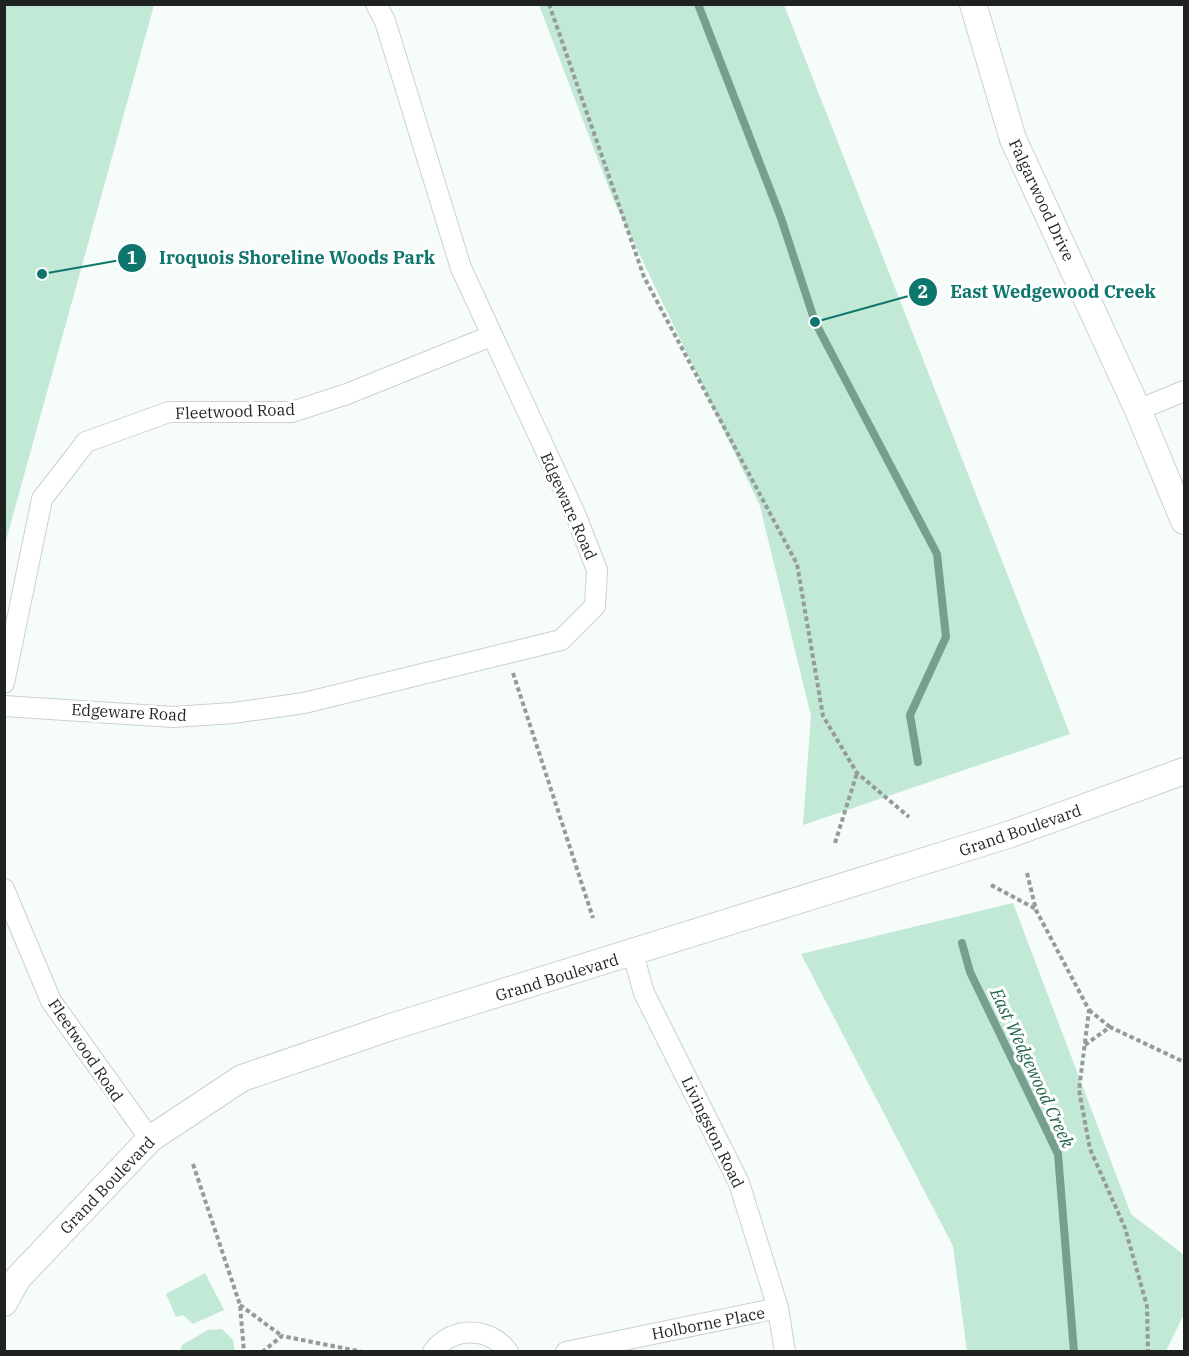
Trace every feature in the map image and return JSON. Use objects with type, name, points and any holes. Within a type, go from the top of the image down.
[{"type":"street","name":"Edgeware Road","points":[[4,706],[173,717],[232,713],[304,703],[561,640],[595,606],[597,570],[576,516],[461,268],[385,21],[376,4]]},
{"type":"street","name":"Falgarwood Drive","points":[[973,4],[1013,139],[1138,410],[1185,520]]},
{"type":"street","name":"Fleetwood Road","points":[[4,683],[42,499],[86,442],[169,412],[292,412],[346,394],[491,336]]},
{"type":"street","points":[[1138,410],[1185,391]]},
{"type":"street","name":"Grand Boulevard","points":[[4,1303],[18,1278],[150,1139],[242,1078],[391,1028],[1011,834],[1185,771]]},
{"type":"street","name":"Fleetwood Road","points":[[4,889],[51,1001],[150,1139]]},
{"type":"street","name":"Livingston Road","points":[[633,954],[644,993],[739,1183],[778,1308],[784,1352]]},
{"type":"street","name":"Holborne Place","points":[[566,1352],[778,1308]]},
{"type":"street","points":[[434,1352],[450,1336],[465,1332],[480,1332],[494,1338],[508,1352]]},
{"type":"path","points":[[549,4],[644,277],[796,564],[823,716],[857,773],[909,817]]},
{"type":"path","points":[[506,652],[592,918]]},
{"type":"path","points":[[835,843],[857,773]]},
{"type":"path","points":[[1027,873],[1036,910],[1089,1010],[1110,1027],[1185,1062]]},
{"type":"path","points":[[991,885],[1036,910]]},
{"type":"path","points":[[1089,1010],[1079,1090],[1090,1149],[1125,1228],[1147,1306],[1148,1352]]},
{"type":"path","points":[[1084,1046],[1110,1027]]},
{"type":"path","points":[[193,1164],[240,1305],[244,1352]]},
{"type":"path","points":[[240,1305],[282,1336],[363,1352]]},
{"type":"path","points":[[262,1352],[282,1336]]},
{"type":"green space","points":[[4,5],[154,5],[5,544]]},
{"type":"green space","points":[[539,5],[784,5],[1070,734],[803,825],[811,716],[760,506],[613,199]]},
{"type":"green space","points":[[1013,903],[1131,1214],[1184,1255],[1184,1314],[1166,1351],[967,1351],[953,1246],[801,954]]},
{"type":"green space","points":[[205,1273],[224,1310],[193,1324],[183,1315],[176,1317],[166,1294]]},
{"type":"green space","points":[[222,1329],[233,1340],[235,1351],[180,1351],[182,1345],[208,1330]]},
{"type":"waterway","name":"East Wedgewood Creek","points":[[698,4],[781,218],[815,322],[937,554],[946,637],[910,715],[918,762]]},
{"type":"waterway","name":"East Wedgewood Creek","points":[[962,943],[970,972],[1058,1154],[1074,1352]]},
{"type":"place","name":"Iroquois Shoreline Woods Park","points":[[42,274]]},
{"type":"place","name":"East Wedgewood Creek","points":[[815,322]]}]
